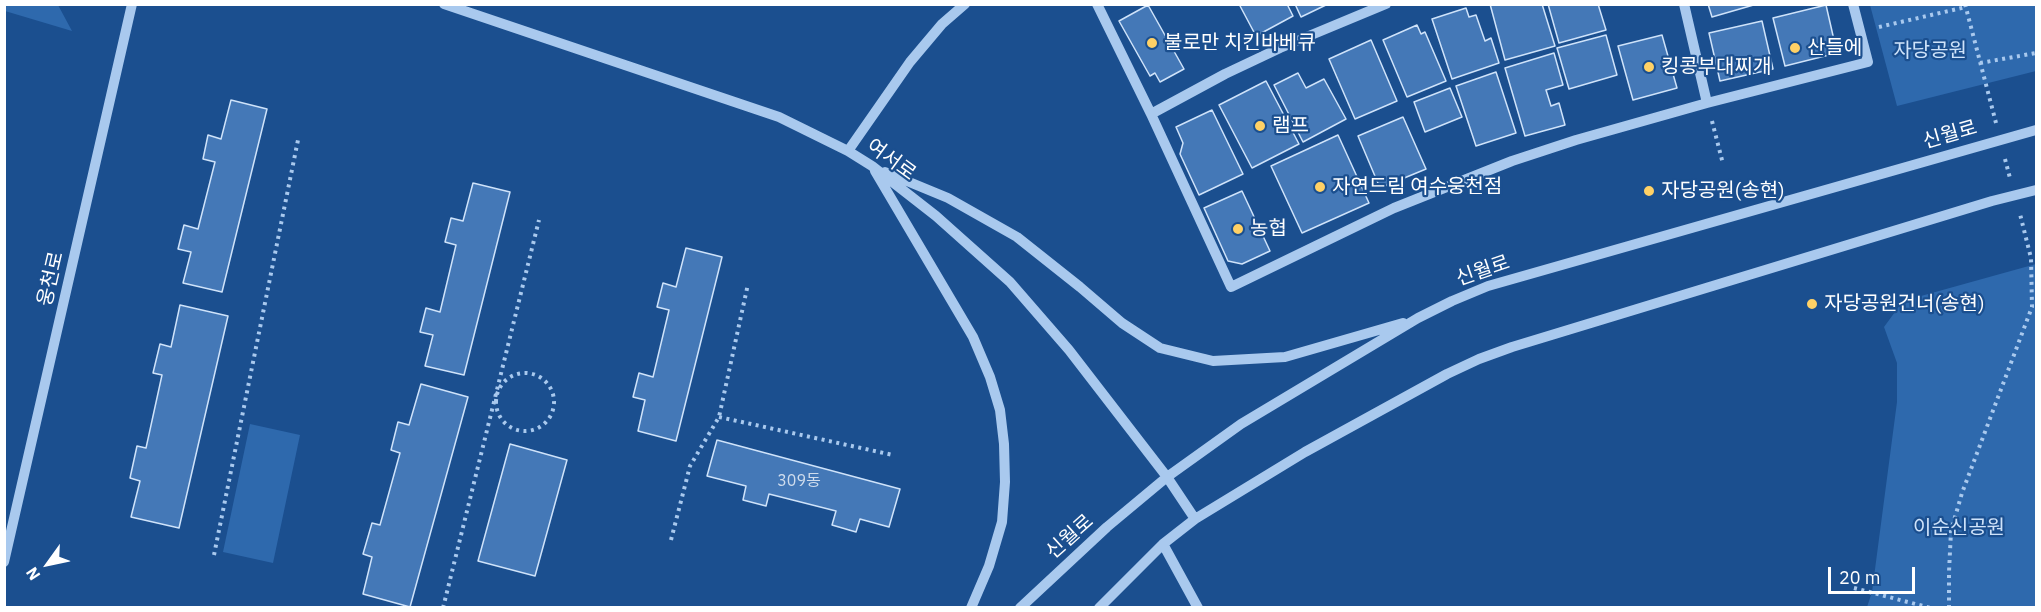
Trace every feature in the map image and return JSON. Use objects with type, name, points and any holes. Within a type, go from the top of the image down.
[{"type":"street","name":"웅천로","points":[[4,562],[132,4]]},
{"type":"street","name":"여서로","points":[[444,4],[779,117],[848,151],[872,166],[936,216],[1010,282],[1069,350],[1167,477],[1195,519]]},
{"type":"street","points":[[848,151],[910,62],[942,24],[965,4]]},
{"type":"street","points":[[1097,4],[1231,287],[1394,208],[1512,160],[1707,103],[1868,62],[1853,4]]},
{"type":"street","points":[[1151,114],[1225,74],[1280,48],[1386,4]]},
{"type":"street","points":[[1684,4],[1707,103]]},
{"type":"street","name":"신월로","points":[[1020,608],[1107,527],[1167,477],[1241,424],[1418,318],[1488,286],[2037,130]]},
{"type":"street","points":[[872,166],[948,198],[1017,237],[1122,323],[1160,348],[1213,361],[1285,357],[1418,318]]},
{"type":"street","points":[[872,166],[973,338],[990,377],[1000,410],[1005,482],[1002,522],[989,566],[971,608]]},
{"type":"street","points":[[1099,608],[1163,544],[1195,519],[1305,452],[1447,374],[1479,359],[1947,215],[2037,190]]},
{"type":"street","points":[[1163,544],[1198,608]]},
{"type":"path","points":[[1860,32],[1966,6],[1990,98]]},
{"type":"path","points":[[1980,63],[2034,53],[2037,47]]},
{"type":"path","points":[[1707,103],[1722,164]]},
{"type":"path","points":[[214,555],[298,140]]},
{"type":"path","points":[[443,608],[539,220]]},
{"type":"path","points":[[1949,608],[1948,572],[1951,531],[1962,493],[2032,307],[2031,258]]},
{"type":"path","points":[[671,540],[690,466],[719,417],[748,284]]},
{"type":"path","points":[[525,372],[544,379],[554,396],[554,406],[546,423],[538,429],[529,432],[520,431],[503,422],[495,405],[496,395],[500,386],[507,379],[525,372]]},
{"type":"path","points":[[719,417],[893,455]]},
{"type":"path","points":[[1854,588],[1931,608]]},
{"type":"green space","points":[[4,5],[58,5],[72,31],[5,11]]},
{"type":"green space","name":"자당공원","points":[[1870,5],[2036,5],[2036,71],[1897,106]]},
{"type":"green space","name":"이순신공원","points":[[2036,264],[2036,607],[1867,607],[1872,592],[1897,402],[1897,363],[1884,327],[1903,301]]},
{"type":"green space","points":[[250,424],[300,435],[273,563],[223,552]]},
{"type":"building","points":[[1239,4],[1287,4],[1293,16],[1256,36]]},
{"type":"building","points":[[1295,4],[1328,4],[1301,17]]},
{"type":"building","points":[[1490,4],[1542,4],[1555,46],[1505,60]]},
{"type":"building","points":[[1548,4],[1598,4],[1606,30],[1559,43]]},
{"type":"building","points":[[1708,4],[1757,4],[1712,17]]},
{"type":"building","points":[[1148,5],[1184,69],[1160,82],[1155,73],[1150,76],[1119,21]]},
{"type":"building","points":[[1826,5],[1837,53],[1785,66],[1773,18]]},
{"type":"building","points":[[1466,8],[1469,17],[1476,15],[1485,41],[1491,38],[1499,63],[1452,79],[1432,19]]},
{"type":"building","points":[[1762,21],[1773,69],[1720,81],[1709,33]]},
{"type":"building","points":[[1417,25],[1421,34],[1425,32],[1446,81],[1407,97],[1383,40]]},
{"type":"building","points":[[1606,35],[1617,75],[1569,89],[1557,48]]},
{"type":"building","points":[[1662,35],[1677,88],[1633,100],[1618,46]]},
{"type":"building","points":[[1371,40],[1397,101],[1355,119],[1329,59]]},
{"type":"building","points":[[1554,53],[1563,85],[1546,90],[1551,106],[1559,103],[1565,125],[1525,136],[1505,68]]},
{"type":"building","points":[[1496,72],[1516,133],[1476,146],[1456,86]]},
{"type":"building","points":[[1298,73],[1306,88],[1324,79],[1346,119],[1303,142],[1274,85]]},
{"type":"building","points":[[1266,81],[1299,144],[1252,168],[1219,105]]},
{"type":"building","points":[[1450,88],[1462,117],[1425,132],[1414,102]]},
{"type":"building","points":[[231,100],[267,109],[222,292],[183,283],[191,252],[178,249],[184,225],[198,229],[215,162],[203,159],[208,135],[221,139]]},
{"type":"building","points":[[1212,110],[1243,174],[1199,195],[1180,154],[1183,143],[1176,127]]},
{"type":"building","points":[[1403,117],[1426,169],[1380,188],[1358,136]]},
{"type":"building","points":[[1338,135],[1369,203],[1302,233],[1271,166]]},
{"type":"building","points":[[473,183],[510,192],[464,375],[425,366],[433,335],[420,332],[426,308],[440,312],[456,245],[445,242],[451,218],[463,221]]},
{"type":"building","points":[[1242,191],[1270,251],[1242,264],[1228,261],[1204,208]]},
{"type":"building","points":[[686,248],[722,257],[676,441],[638,431],[645,400],[633,397],[639,373],[653,377],[669,310],[657,307],[663,283],[676,287]]},
{"type":"building","points":[[180,305],[228,316],[179,528],[131,517],[140,481],[130,478],[137,446],[146,448],[162,375],[153,373],[160,344],[171,347]]},
{"type":"building","points":[[421,384],[468,397],[410,607],[363,594],[372,557],[363,554],[372,523],[380,525],[400,453],[391,450],[398,422],[409,425]]},
{"type":"building","points":[[717,440],[900,489],[889,527],[860,519],[856,532],[832,525],[836,511],[769,494],[766,506],[743,500],[746,486],[707,476]]},
{"type":"building","points":[[510,444],[567,460],[535,576],[478,561]]},
{"type":"place","name":"불로만 치킨바베큐","points":[[1152,43]]},
{"type":"place","name":"산들에","points":[[1795,48]]},
{"type":"place","name":"킹콩부대찌개","points":[[1649,67]]},
{"type":"place","name":"램프","points":[[1260,126]]},
{"type":"place","name":"자연드림 여수웅천점","points":[[1320,187]]},
{"type":"place","name":"자당공원(송현)","points":[[1649,191]]},
{"type":"place","name":"농협","points":[[1238,229]]},
{"type":"place","name":"자당공원건너(송현)","points":[[1812,304]]}]
